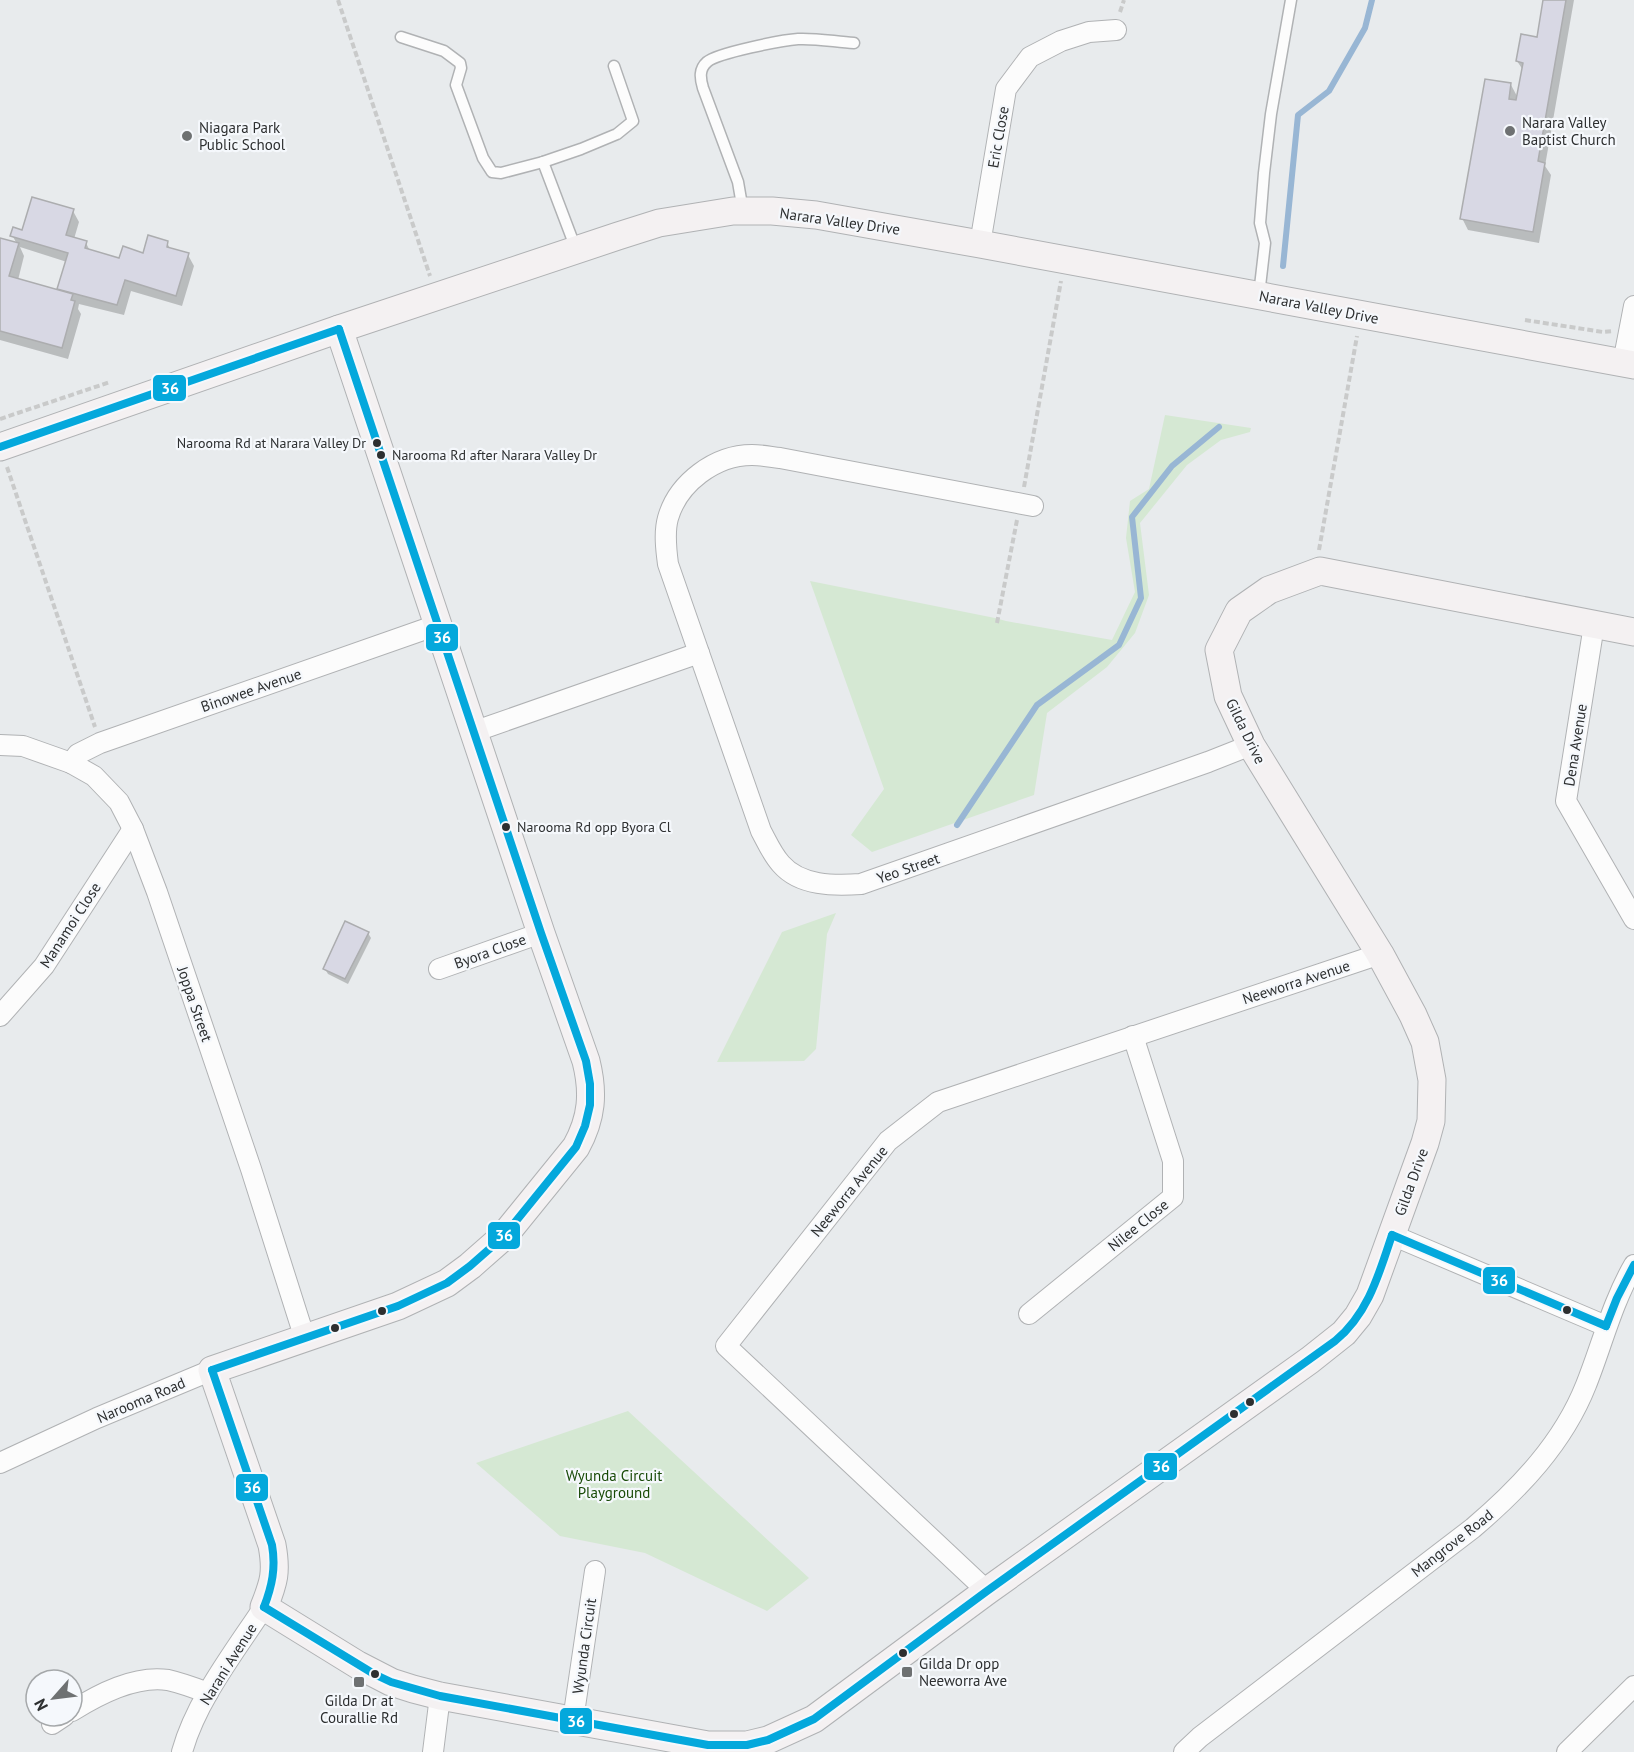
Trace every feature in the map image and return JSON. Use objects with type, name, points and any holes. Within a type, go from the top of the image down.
[{"type":"street","name":"Eric Close","points":[[980,244],[1006,89],[1030,57],[1061,41],[1089,32],[1116,30]]},
{"type":"street","name":"Narara Valley Drive","points":[[3,457],[339,329],[429,283],[576,249],[659,223],[743,212],[772,211],[816,215],[1628,364]]},
{"type":"street","points":[[1628,364],[1629,331],[1634,306]]},
{"type":"street","name":"Narooma Road","points":[[0,1462],[212,1370],[398,1306],[447,1282],[503,1238],[565,1162],[580,1140],[589,1116],[591,1097],[586,1060],[473,732],[339,329]]},
{"type":"street","name":"Yeo Street","points":[[1027,505],[780,458],[752,455],[734,458],[700,472],[685,487],[668,519],[666,541],[668,564],[756,815],[771,850],[782,865],[792,874],[821,884],[861,884],[1251,745]]},
{"type":"street","name":"Gilda Drive","points":[[264,1607],[374,1674],[391,1682],[440,1696],[708,1745],[747,1745],[768,1740],[814,1719],[987,1591],[1310,1360],[1344,1333],[1371,1295],[1431,1121],[1432,1080],[1425,1042],[1380,954],[1251,745],[1228,696],[1219,650],[1239,611],[1269,590],[1320,571],[1634,632]]},
{"type":"street","name":"Binowee Avenue","points":[[71,763],[78,754],[100,743],[437,625]]},
{"type":"street","name":"Dena Avenue","points":[[1594,625],[1566,801],[1634,919]]},
{"type":"street","points":[[473,732],[699,652]]},
{"type":"street","name":"Joppa Street","points":[[0,745],[23,746],[71,763],[94,777],[119,802],[133,829],[191,990],[306,1339]]},
{"type":"street","name":"Manamoi Close","points":[[0,1016],[44,966],[133,829]]},
{"type":"street","name":"Byora Close","points":[[439,969],[541,933]]},
{"type":"street","name":"Neeworra Avenue","points":[[987,1591],[726,1346],[888,1142],[938,1102],[1380,954]]},
{"type":"street","name":"Nilee Close","points":[[1029,1314],[1173,1197],[1173,1161],[1133,1035]]},
{"type":"street","points":[[1392,1235],[1606,1326]]},
{"type":"street","name":"Mangrove Road","points":[[1184,1752],[1200,1737],[1473,1528],[1521,1483],[1546,1454],[1575,1411],[1617,1298],[1634,1265]]},
{"type":"street","name":"Narani Avenue","points":[[182,1752],[208,1693],[264,1607],[274,1578],[275,1561],[272,1545],[212,1370]]},
{"type":"street","name":"Wyunda Circuit","points":[[573,1720],[595,1571]]},
{"type":"street","points":[[84,1703],[111,1690],[135,1682],[165,1680],[208,1693]]},
{"type":"street","points":[[1567,1752],[1634,1686]]},
{"type":"street","points":[[433,1752],[440,1696]]},
{"type":"lane","points":[[1259,296],[1265,243],[1260,223],[1264,173],[1271,114],[1291,0]]},
{"type":"lane","points":[[400,37],[444,51],[460,63],[461,68],[456,85],[483,158],[492,172],[501,173],[543,162],[617,134],[633,121],[614,66]]},
{"type":"lane","points":[[743,212],[738,182],[703,88],[700,77],[702,68],[709,60],[728,52],[798,39],[854,44]]},
{"type":"lane","points":[[543,162],[576,249]]},
{"type":"path","points":[[338,0],[429,283]]},
{"type":"path","points":[[997,623],[1027,505],[1061,280],[1053,278]]},
{"type":"path","points":[[1314,573],[1361,315]]},
{"type":"path","points":[[1523,319],[1603,332],[1629,331]]},
{"type":"path","points":[[0,419],[113,381]]},
{"type":"path","points":[[3,457],[100,743]]},
{"type":"green space","points":[[1165,415],[1251,428],[1250,432],[1221,440],[1187,465],[1140,523],[1149,595],[1135,633],[1107,667],[1047,713],[1034,795],[872,852],[851,835],[884,789],[810,581],[1112,640],[1135,592],[1126,538],[1130,501],[1149,489]]},
{"type":"green space","points":[[836,913],[827,934],[816,1049],[804,1061],[717,1062],[782,932]]},
{"type":"green space","name":"Wyunda Circuit Playground","points":[[628,1411],[809,1578],[767,1611],[645,1553],[560,1536],[476,1463]]},
{"type":"building","name":"Narara Valley Baptist Church","points":[[1543,0],[1566,0],[1538,161],[1545,163],[1533,232],[1460,219],[1485,79],[1511,83],[1509,99],[1516,100],[1523,63],[1516,61],[1521,34],[1537,37]]},
{"type":"building","points":[[32,197],[74,209],[66,235],[87,241],[85,248],[119,258],[123,246],[143,253],[148,235],[168,241],[167,247],[189,253],[176,296],[125,280],[117,305],[57,289],[68,253],[10,236],[13,227],[22,230]]},
{"type":"building","points":[[0,238],[19,243],[9,276],[73,294],[71,300],[75,301],[62,348],[0,331]]},
{"type":"building","points":[[345,921],[369,932],[345,979],[323,969]]},
{"type":"waterway","points":[[1283,266],[1298,115],[1329,91],[1365,28],[1372,0]]},
{"type":"waterway","points":[[957,825],[1037,705],[1119,645],[1141,598],[1132,517],[1172,466],[1219,427]]},
{"type":"transit line","name":"36","points":[[0,447],[339,329]]},
{"type":"transit line","name":"36","points":[[212,1370],[398,1306],[447,1283],[503,1237],[576,1147],[585,1126],[590,1105],[590,1084],[586,1061],[339,329]]},
{"type":"transit line","name":"36","points":[[1392,1235],[1606,1326]]},
{"type":"transit line","name":"36","points":[[264,1607],[374,1674],[391,1682],[440,1696],[708,1745],[747,1745],[768,1740],[814,1719],[987,1591],[1335,1341],[1356,1319],[1364,1306],[1377,1279],[1392,1235]]},
{"type":"transit line","name":"36","points":[[1606,1326],[1634,1265]]},
{"type":"transit line","name":"36","points":[[212,1370],[272,1545],[274,1561],[272,1577],[264,1607]]},
{"type":"place","name":"Narara Valley Baptist Church","points":[[1510,131]]},
{"type":"place","name":"Niagara Park Public School","points":[[187,136]]},
{"type":"place","name":"Narooma Rd at Narara Valley Dr","points":[[377,443]]},
{"type":"place","name":"Narooma Rd after Narara Valley Dr","points":[[381,455]]},
{"type":"place","name":"Narooma Rd opp Byora Cl","points":[[506,827]]},
{"type":"place","name":"Gilda Dr opp Neeworra Ave","points":[[907,1672]]},
{"type":"place","name":"Gilda Dr at Courallie Rd","points":[[359,1682]]}]
